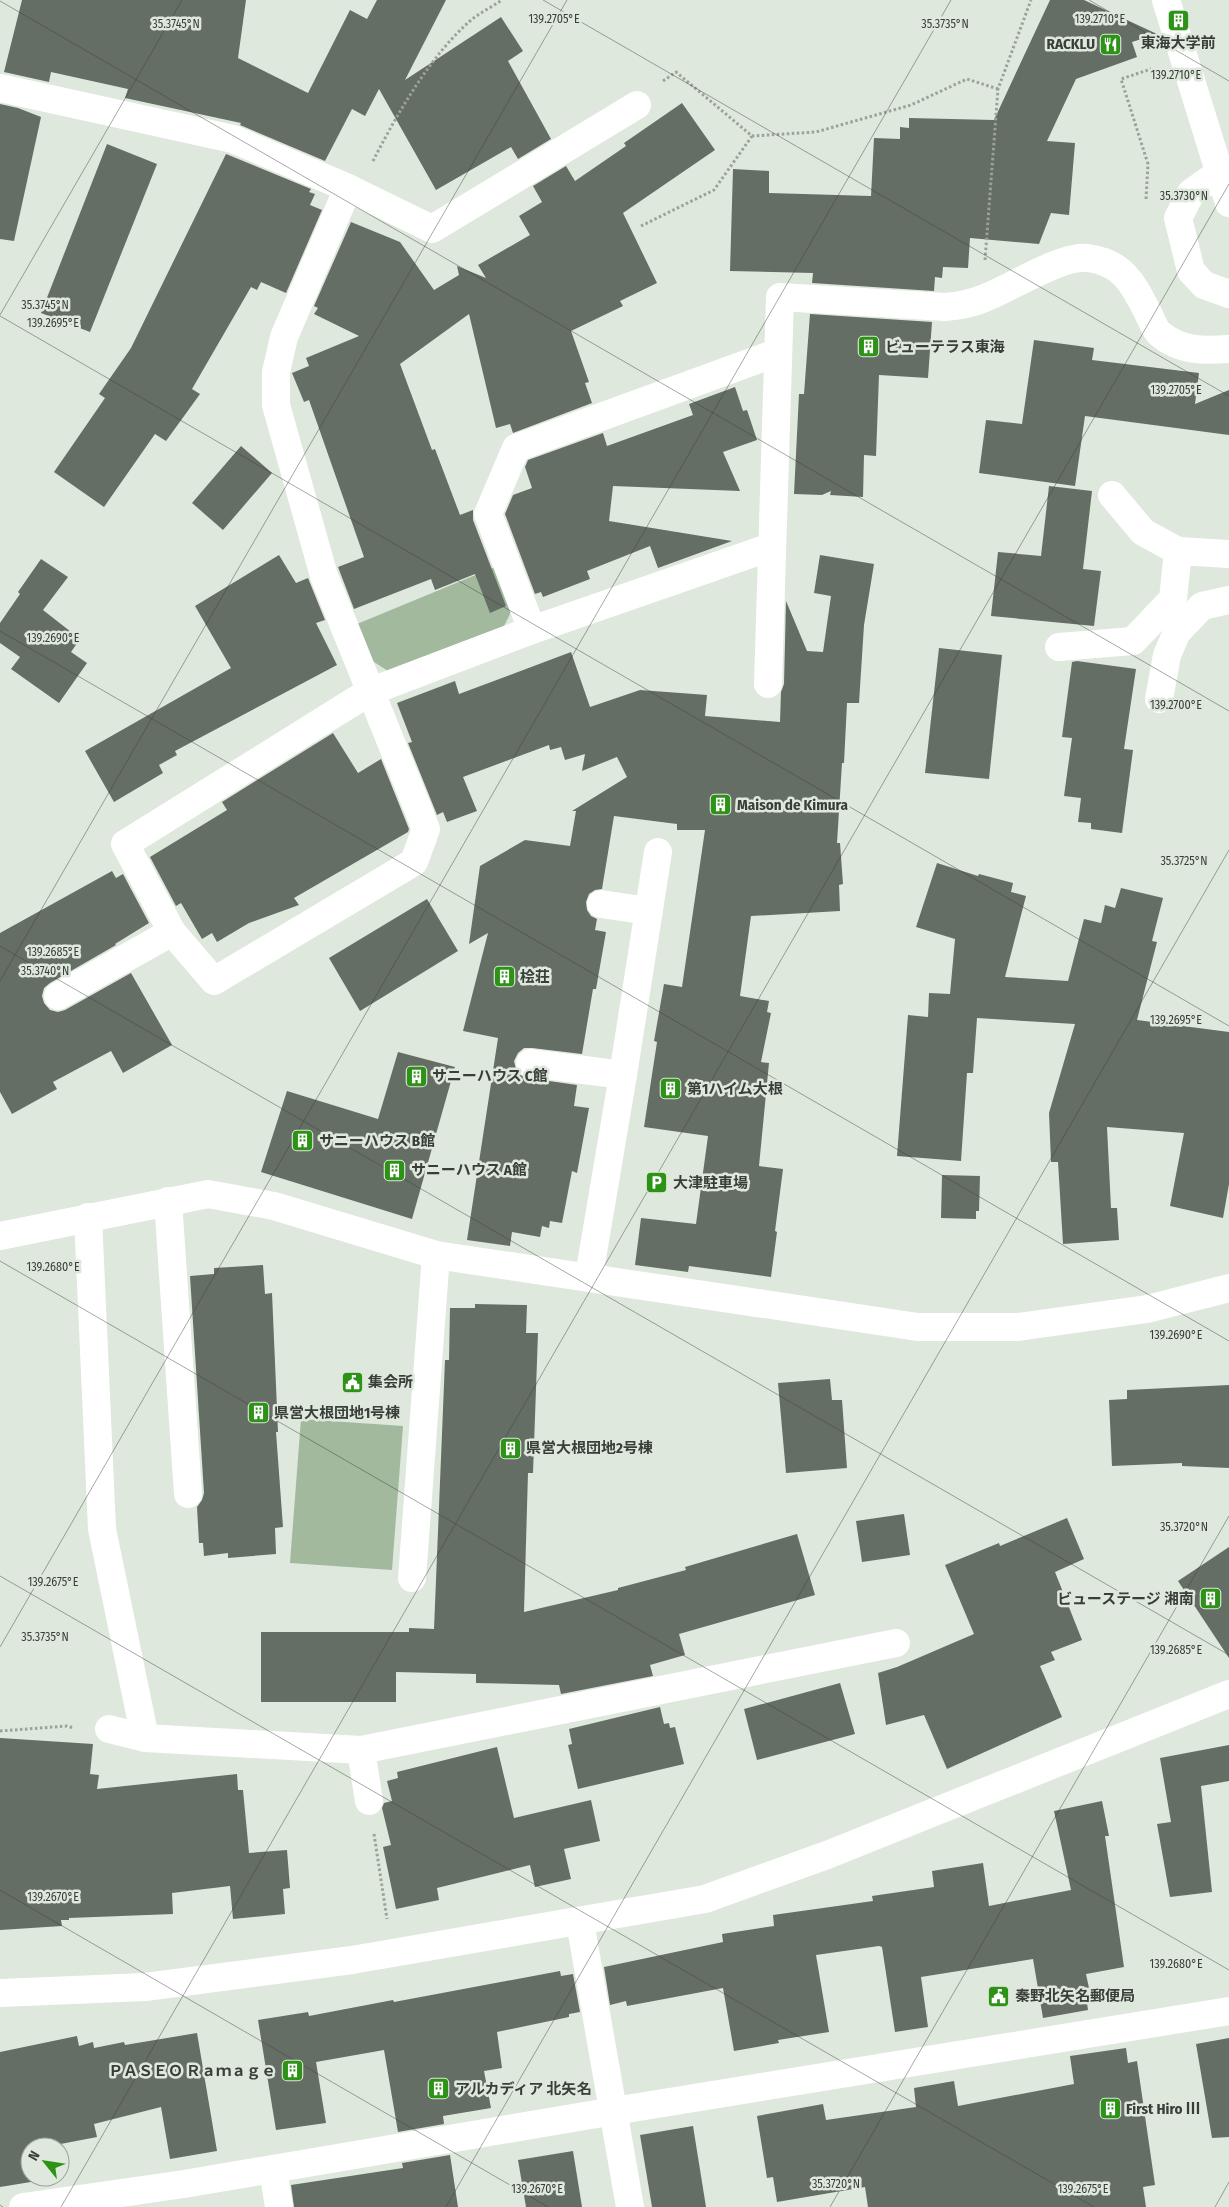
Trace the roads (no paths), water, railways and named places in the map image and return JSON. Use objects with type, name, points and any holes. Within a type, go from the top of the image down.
[{"type":"street","points":[[1166,0],[1229,204]]},
{"type":"street","points":[[0,88],[233,139],[352,190],[432,229],[637,105]]},
{"type":"street","points":[[1218,173],[1191,193],[1178,218],[1190,271],[1204,284],[1229,294]]},
{"type":"street","points":[[352,190],[284,337],[276,372],[276,405],[324,576],[369,692],[426,829],[414,862],[214,982],[172,932],[125,844],[369,692],[532,630],[771,547]]},
{"type":"street","points":[[768,684],[776,353],[780,297],[945,307],[962,306],[983,299],[1070,259],[1087,258],[1102,262],[1119,270],[1132,281],[1158,333],[1176,345],[1203,351],[1229,349]]},
{"type":"street","points":[[532,630],[488,514],[516,448],[776,353]]},
{"type":"street","points":[[1112,495],[1143,532],[1178,551],[1229,554]]},
{"type":"street","points":[[1059,647],[1133,641],[1173,599],[1178,551]]},
{"type":"street","points":[[1159,699],[1167,655],[1177,632],[1202,606],[1229,600]]},
{"type":"street","points":[[589,1276],[658,852]]},
{"type":"street","points":[[601,904],[649,910]]},
{"type":"street","points":[[58,996],[172,932]]},
{"type":"street","points":[[530,1063],[623,1075]]},
{"type":"street","points":[[0,1236],[208,1194],[274,1206],[436,1255],[589,1276],[814,1313],[918,1327],[1018,1327],[1147,1309],[1229,1288]]},
{"type":"street","points":[[168,1201],[188,1494]]},
{"type":"street","points":[[88,1217],[102,1529],[144,1738]]},
{"type":"street","points":[[412,1578],[436,1255]]},
{"type":"street","points":[[96,1729],[144,1738],[361,1750],[896,1643]]},
{"type":"street","points":[[0,1993],[145,1987],[352,1960],[705,1899],[827,1855],[1229,1694]]},
{"type":"street","points":[[361,1750],[369,1801]]},
{"type":"street","points":[[580,1922],[630,2207]]},
{"type":"street","points":[[23,2207],[273,2168],[1229,2011]]},
{"type":"street","points":[[273,2168],[279,2207]]},
{"type":"place","name":"東海大学前","points":[[1178,20]]},
{"type":"place","name":"RACKLU","points":[[1111,44]]},
{"type":"place","name":"ビューテラス東海","points":[[869,347]]},
{"type":"place","name":"Maison de Kimura","points":[[721,805]]},
{"type":"place","name":"桧荘","points":[[504,977]]},
{"type":"place","name":"サニーハウス C館","points":[[416,1076]]},
{"type":"place","name":"第1ハイム大根","points":[[671,1089]]},
{"type":"place","name":"サニーハウス B館","points":[[303,1141]]},
{"type":"place","name":"サニーハウス A館","points":[[395,1170]]},
{"type":"place","name":"大津駐車場","points":[[657,1183]]},
{"type":"place","name":"集会所","points":[[352,1382]]},
{"type":"place","name":"県営大根団地1号棟","points":[[258,1413]]},
{"type":"place","name":"県営大根団地2号棟","points":[[510,1448]]},
{"type":"place","name":"ビューステージ 湘南","points":[[1210,1599]]},
{"type":"place","name":"秦野北矢名郵便局","points":[[999,1996]]},
{"type":"place","name":"ＰＡＳＥＯ Ｒａｍａｇｅ","points":[[292,2071]]},
{"type":"place","name":"アルカディア 北矢名","points":[[439,2089]]},
{"type":"place","name":"First Hiro Ⅲ","points":[[1110,2109]]}]
